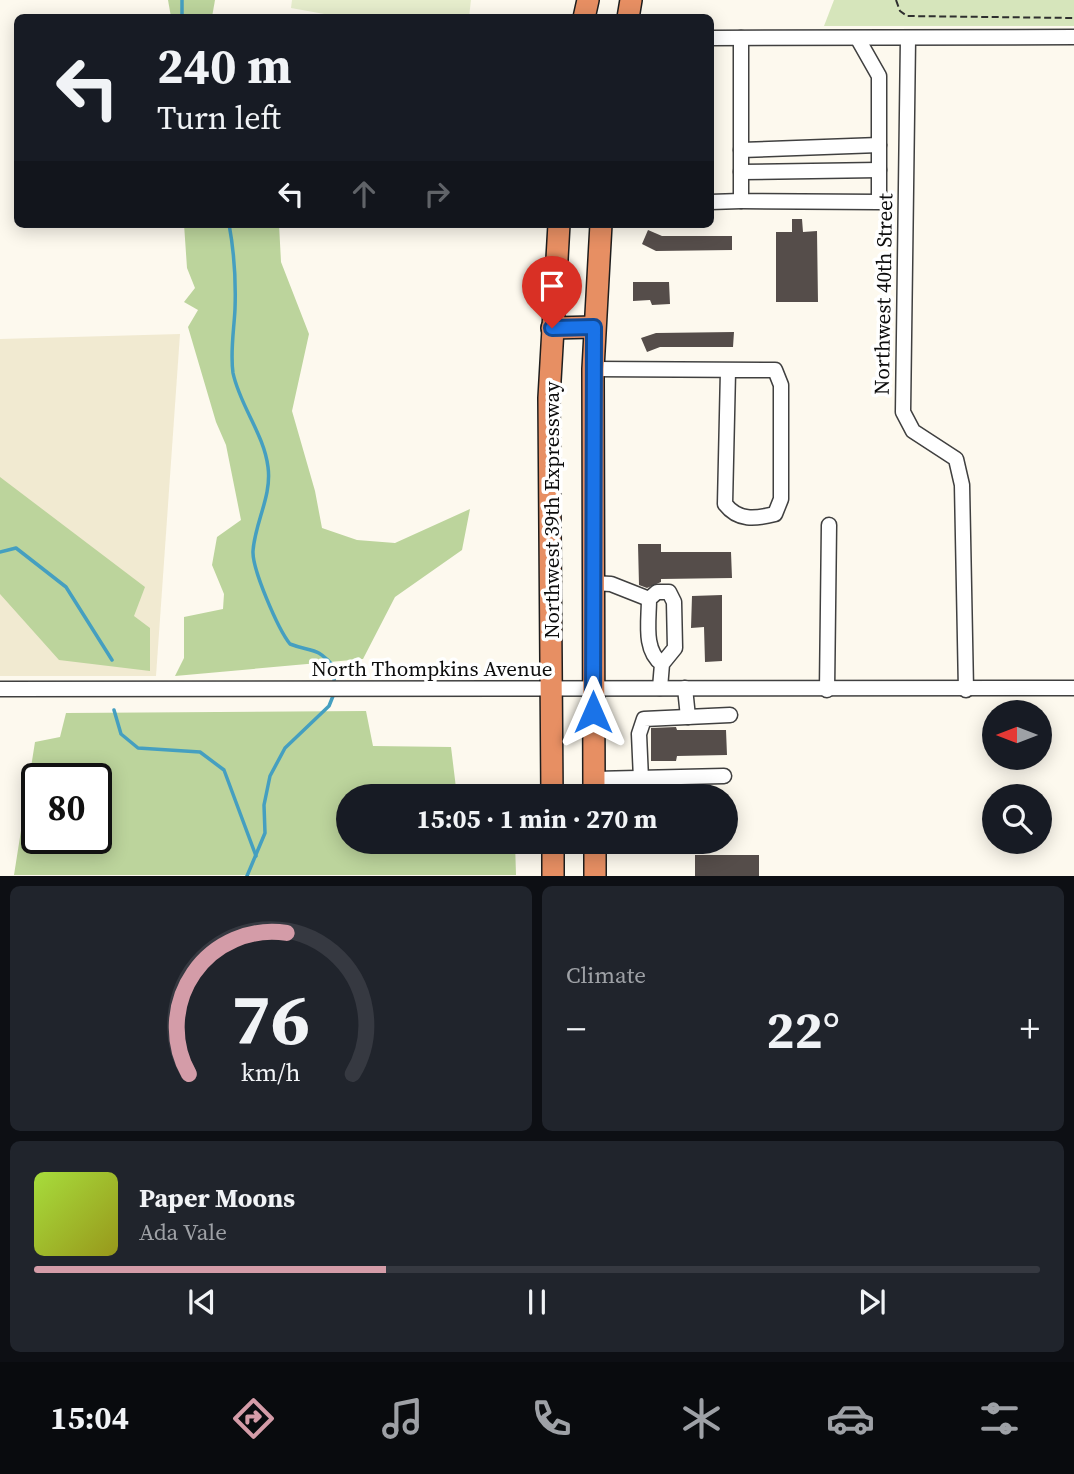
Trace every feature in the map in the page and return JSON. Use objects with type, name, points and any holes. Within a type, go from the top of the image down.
[{"type":"highway","name":"Northwest 39th Expressway","points":[[552,784],[548,468],[552,328],[559,228]]},
{"type":"highway","name":"Northwest 39th Expressway","points":[[594,784],[593,369],[601,228]]},
{"type":"highway","points":[[552,328],[594,327]]},
{"type":"highway","points":[[553,854],[554,876]]},
{"type":"highway","points":[[595,854],[595,876]]},
{"type":"street","points":[[714,38],[1074,37]]},
{"type":"street","points":[[741,38],[741,201]]},
{"type":"street","points":[[714,202],[880,202],[880,76],[858,39]]},
{"type":"street","name":"Northwest 40th Street","points":[[908,39],[903,412],[913,431],[956,459],[962,485],[965,690]]},
{"type":"street","points":[[741,150],[880,145]]},
{"type":"street","points":[[741,172],[880,170]]},
{"type":"street","points":[[593,369],[775,370],[781,385],[781,499],[775,513],[758,518],[739,517],[725,504],[728,371]]},
{"type":"street","points":[[827,690],[830,525]]},
{"type":"street","points":[[592,583],[611,584],[649,599]]},
{"type":"street","points":[[660,688],[662,664],[675,648],[674,596],[657,592],[649,599],[650,648],[652,656],[662,664]]},
{"type":"street","points":[[685,688],[688,717]]},
{"type":"street","name":"North Thompkins Avenue","points":[[0,689],[1074,688]]},
{"type":"street","points":[[641,779],[639,734],[644,719],[730,715]]},
{"type":"street","points":[[615,784],[641,779],[724,776]]},
{"type":"path","points":[[896,0],[900,11],[907,16],[1074,18]]},
{"type":"shaded area","points":[[180,334],[156,676],[0,676],[0,339]]},
{"type":"green space","points":[[168,0],[215,0],[213,14],[170,14]]},
{"type":"green space","points":[[292,0],[471,0],[469,14],[324,14],[291,8]]},
{"type":"green space","points":[[834,0],[1074,0],[1074,26],[824,26]]},
{"type":"green space","points":[[184,228],[279,228],[281,262],[309,334],[292,411],[315,491],[322,528],[357,540],[395,543],[470,509],[462,550],[395,597],[363,659],[175,676],[184,658],[184,617],[223,609],[224,594],[212,565],[217,537],[241,520],[226,445],[216,422],[188,327],[198,310],[184,302],[195,288],[187,268]]},
{"type":"green space","points":[[0,477],[145,587],[134,616],[150,628],[150,671],[59,660],[0,594]]},
{"type":"green space","points":[[366,711],[373,746],[451,747],[456,784],[336,784],[336,854],[515,854],[516,875],[14,875],[21,831],[21,854],[112,854],[112,763],[32,763],[35,742],[60,737],[66,713]]},
{"type":"building","points":[[792,219],[802,219],[803,232],[817,231],[818,302],[776,302],[776,232],[792,232]]},
{"type":"building","points":[[648,230],[662,236],[732,236],[732,250],[656,251],[642,244]]},
{"type":"building","points":[[633,282],[669,282],[670,304],[652,305],[650,300],[633,301]]},
{"type":"building","points":[[734,332],[733,347],[660,347],[647,352],[641,338],[656,333]]},
{"type":"building","points":[[638,544],[661,544],[661,552],[731,552],[732,578],[661,579],[661,582],[647,588],[639,585]]},
{"type":"building","points":[[722,595],[722,661],[705,662],[704,627],[691,628],[692,596]]},
{"type":"building","points":[[676,727],[677,730],[726,730],[727,755],[677,756],[676,761],[651,761],[651,728]]},
{"type":"building","points":[[695,855],[759,855],[759,876],[695,876]]},
{"type":"waterway","points":[[182,0],[182,14]]},
{"type":"waterway","points":[[230,228],[235,288],[233,373],[262,443],[269,478],[254,540],[254,560],[267,599],[290,644],[314,651],[328,661],[335,668],[334,681]]},
{"type":"waterway","points":[[0,552],[16,548],[66,587],[112,660]]},
{"type":"waterway","points":[[247,876],[265,833],[264,805],[270,776],[285,748],[329,706],[333,696]]},
{"type":"waterway","points":[[114,710],[121,734],[138,748],[200,752],[224,770],[256,856]]},
{"type":"route","points":[[552,328],[594,327],[593,712]]}]
